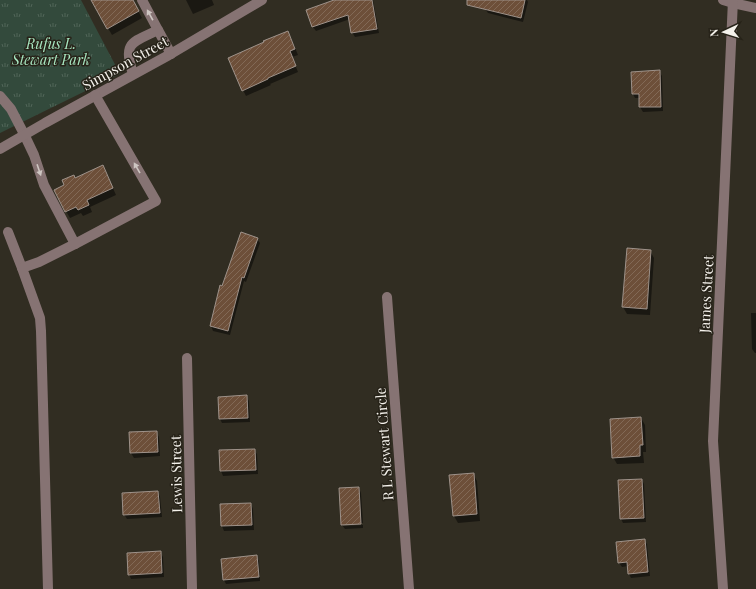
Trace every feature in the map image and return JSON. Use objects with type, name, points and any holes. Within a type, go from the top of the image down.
[{"type":"street","points":[[142,0],[171,54]]},
{"type":"street","name":"Simpson Street","points":[[0,149],[24,134],[171,54],[262,0]]},
{"type":"street","points":[[730,1],[756,8]]},
{"type":"street","name":"James Street","points":[[724,589],[713,441],[730,1]]},
{"type":"street","points":[[133,74],[129,60],[129,51],[133,42],[158,30]]},
{"type":"street","points":[[22,268],[39,262],[75,244],[156,201],[95,95]]},
{"type":"street","points":[[0,96],[11,109],[24,134],[34,155],[44,185],[75,244]]},
{"type":"street","points":[[8,232],[40,318],[48,589]]},
{"type":"street","name":"R L Stewart Circle","points":[[387,297],[409,589]]},
{"type":"street","name":"Lewis Street","points":[[187,358],[192,589]]},
{"type":"green space","name":"Rufus L. Stewart Park","points":[[0,0],[81,0],[120,74],[0,133]]},
{"type":"building","points":[[91,0],[133,0],[139,11],[107,29]]},
{"type":"building","points":[[334,0],[372,0],[377,29],[351,33],[348,15],[312,27],[306,10]]},
{"type":"building","points":[[467,0],[525,0],[521,18],[467,5]]},
{"type":"building","points":[[288,31],[295,49],[290,51],[296,66],[242,91],[228,58]]},
{"type":"building","points":[[660,70],[661,107],[639,107],[639,94],[632,94],[631,72]]},
{"type":"building","points":[[103,165],[113,188],[87,200],[89,205],[78,210],[76,207],[65,212],[54,190],[64,185],[62,180],[74,175],[75,178]]},
{"type":"building","points":[[241,232],[258,238],[244,278],[242,277],[228,331],[210,326],[220,285],[222,286]]},
{"type":"building","points":[[627,248],[651,250],[647,309],[622,307]]},
{"type":"building","points":[[247,395],[248,418],[219,419],[218,397]]},
{"type":"building","points":[[641,417],[643,445],[640,445],[640,456],[612,458],[610,419]]},
{"type":"building","points":[[157,431],[158,452],[130,453],[129,432]]},
{"type":"building","points":[[255,449],[256,470],[220,471],[219,450]]},
{"type":"building","points":[[474,473],[477,514],[453,516],[449,475]]},
{"type":"building","points":[[642,479],[644,518],[620,519],[618,480]]},
{"type":"building","points":[[359,487],[361,524],[341,525],[339,488]]},
{"type":"building","points":[[158,491],[160,513],[123,515],[122,493]]},
{"type":"building","points":[[251,503],[252,525],[221,526],[220,504]]},
{"type":"building","points":[[645,539],[648,572],[628,574],[627,562],[618,563],[616,542]]},
{"type":"building","points":[[161,551],[162,573],[128,575],[127,553]]},
{"type":"building","points":[[257,555],[259,577],[223,580],[221,559]]}]
